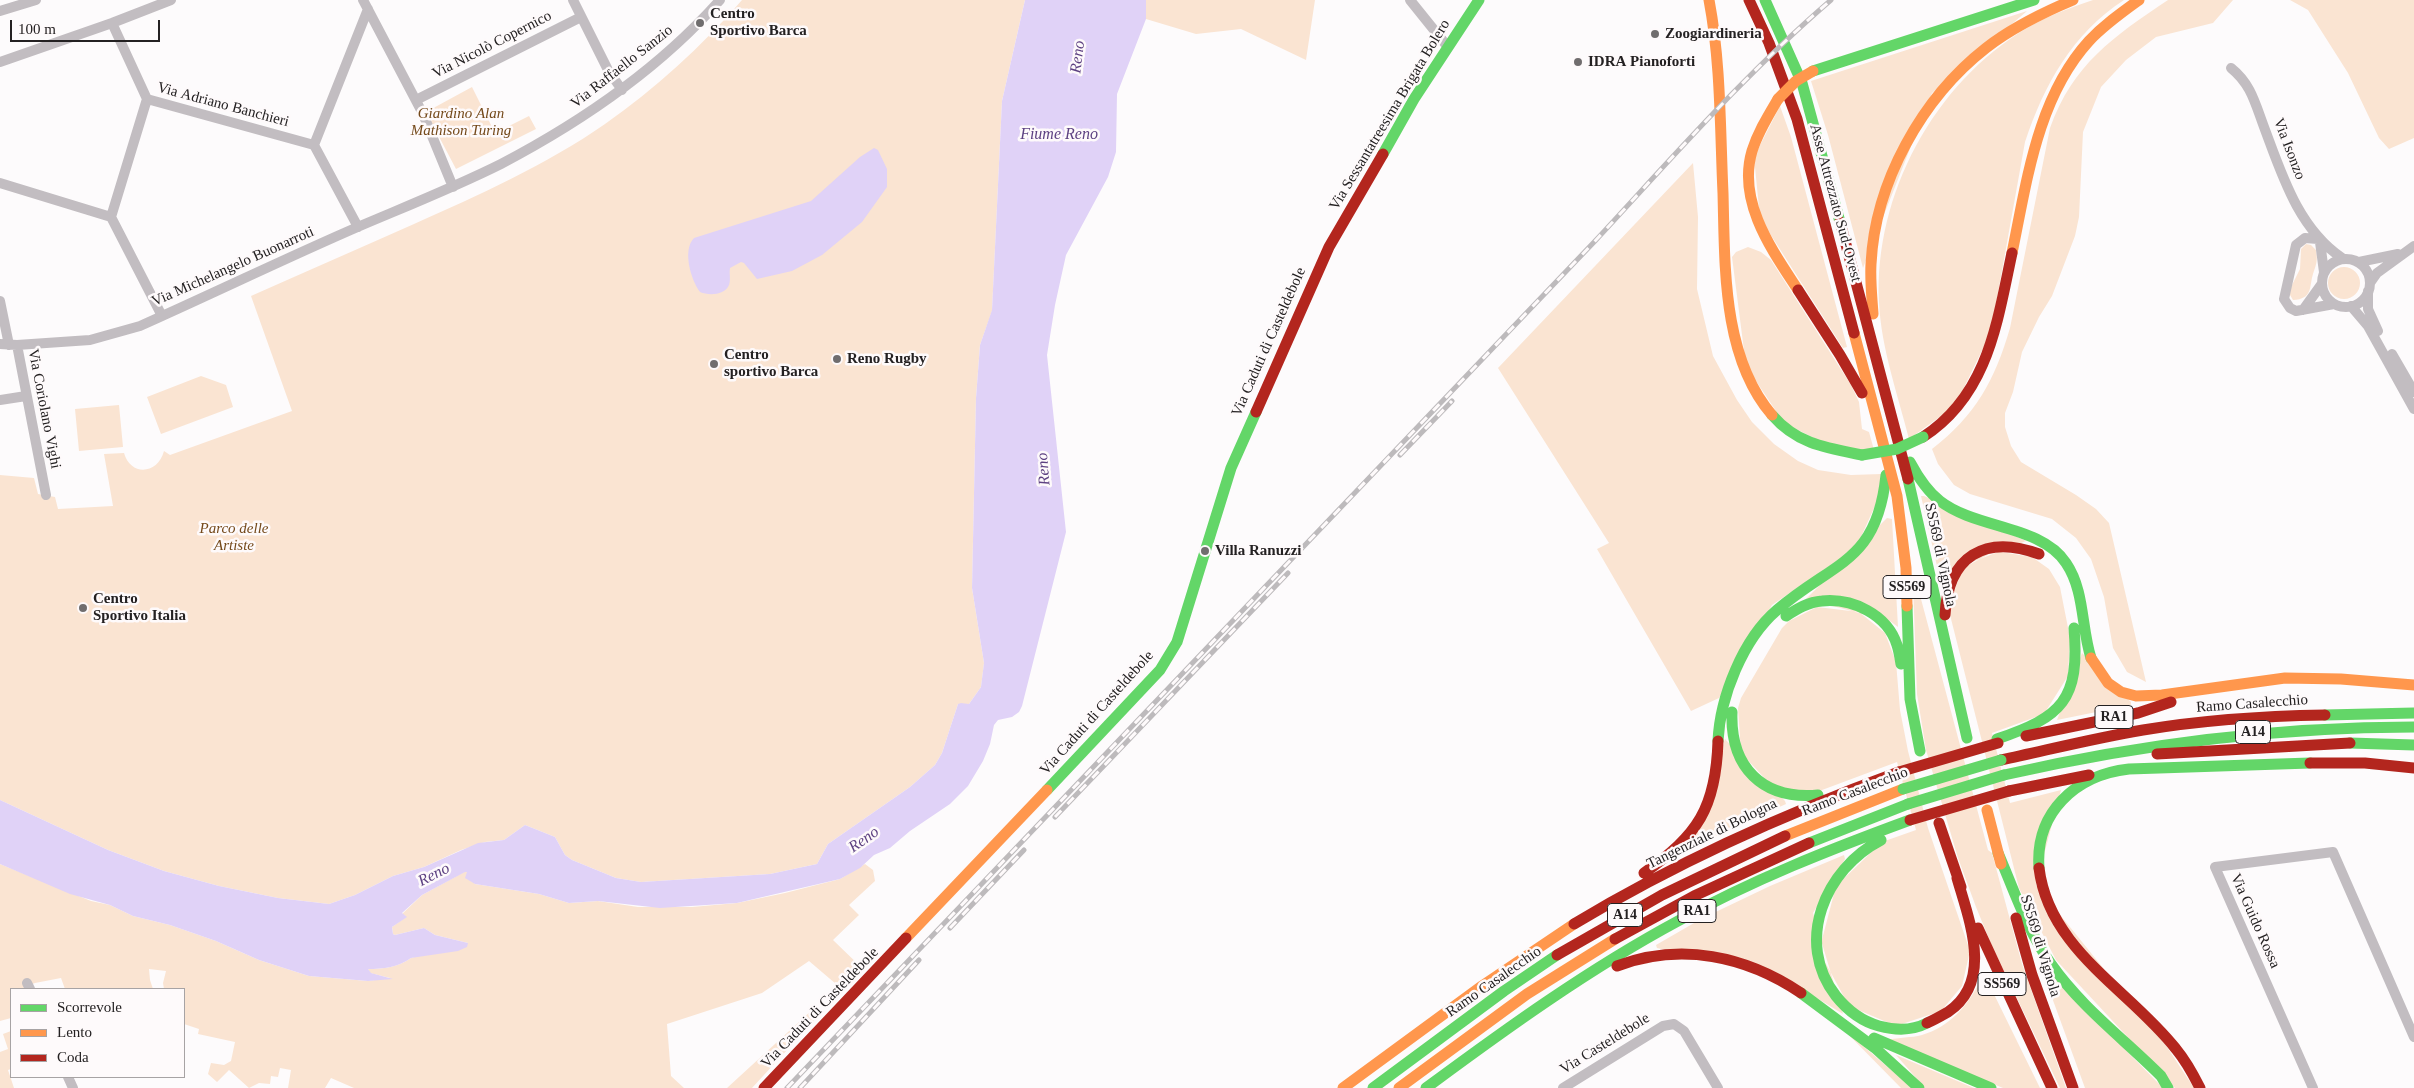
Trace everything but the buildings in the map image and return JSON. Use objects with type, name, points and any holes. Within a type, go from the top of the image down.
[{"type":"main road","name":"Via Sessantatreesima Brigata Bolero","points":[[1329,247],[1447,46],[1479,0]]},
{"type":"main road","points":[[1709,0],[1716,38],[1728,301],[1740,358],[1758,398],[1787,430],[1829,450],[1862,455],[1897,449],[1924,437],[1942,425],[1960,405],[1977,378],[1997,326],[2034,146],[2052,94],[2062,76],[2086,44],[2117,15],[2139,0]]},
{"type":"main road","name":"Asse Attrezzato Sud-Ovest","points":[[1749,0],[1769,43],[1797,119],[1877,419]]},
{"type":"main road","name":"Asse Attrezzato Sud-Ovest","points":[[1765,0],[1808,100],[1882,379]]},
{"type":"main road","points":[[1877,419],[1838,349],[1768,244],[1755,218],[1748,180],[1751,155],[1761,127],[1778,99],[1796,82],[1812,72],[2034,0]]},
{"type":"main road","points":[[1882,379],[1871,281],[1879,217],[1899,157],[1938,96],[1981,51],[2024,21],[2051,7],[2073,0]]},
{"type":"main road","name":"Via Caduti di Casteldebole","points":[[764,1088],[1145,687],[1170,654],[1182,627],[1234,461],[1329,247]]},
{"type":"main road","name":"SS569 di Vignola","points":[[1882,379],[1967,738]]},
{"type":"main road","name":"SS569 di Vignola","points":[[1877,419],[1896,496],[1904,541],[1909,684],[1913,720],[1920,751]]},
{"type":"main road","points":[[1896,435],[1920,481],[1945,508],[1970,519],[2036,539],[2052,548],[2065,561],[2079,588],[2092,660],[2101,676],[2113,687],[2127,694],[2150,697],[2228,684]]},
{"type":"main road","points":[[1568,928],[1605,896],[1673,853],[1697,826],[1710,802],[1714,789],[1722,708],[1728,691],[1752,642],[1766,621],[1779,607],[1841,566],[1868,540],[1883,508],[1886,455]]},
{"type":"main road","points":[[1949,665],[1945,594],[1952,574],[1963,561],[1985,548],[2003,544],[2030,549],[2053,565],[2063,578],[2070,599],[2076,656],[2074,678],[2063,700],[2047,717],[2029,728],[1998,741]]},
{"type":"main road","points":[[1769,637],[1776,625],[1790,612],[1815,601],[1842,601],[1867,609],[1886,625],[1898,647],[1903,684],[1913,720]]},
{"type":"main road","name":"RA1","points":[[2228,684],[2274,678],[2332,678],[2414,685]]},
{"type":"main road","points":[[1743,683],[1733,707],[1731,733],[1733,744],[1741,762],[1760,783],[1779,793],[1796,798],[1868,783]]},
{"type":"main road","name":"Tangenziale di Bologna","points":[[1343,1088],[1519,960],[1568,928],[1632,890],[1716,847],[1773,821],[1899,772],[1998,741],[2138,712],[2228,684]]},
{"type":"main road","points":[[2289,715],[2372,704],[2414,703]]},
{"type":"main road","name":"Ramo Casalecchio","points":[[1372,1088],[1527,975],[1584,938],[1658,895],[1771,841],[1903,789],[2001,760],[2070,744],[2162,727],[2289,715],[2414,713]]},
{"type":"main road","name":"Ramo Casalecchio","points":[[1399,1088],[1547,981],[1641,924],[1734,874],[1813,840],[1908,804],[2004,775],[2094,755],[2162,743],[2236,733],[2335,727],[2414,727]]},
{"type":"main road","points":[[2094,755],[2165,754],[2351,743],[2414,746]]},
{"type":"main road","points":[[1957,878],[1975,952],[1973,973],[1959,1001],[1935,1021],[1905,1029],[1883,1028],[1872,1025],[1848,1011],[1832,994],[1821,971],[1815,947],[1818,915],[1830,888],[1840,873],[1855,857],[1873,843],[1911,822],[1950,808],[2009,791],[2118,770],[2365,763],[2414,768]]},
{"type":"main road","points":[[2118,770],[2071,791],[2050,813],[2044,824],[2038,848],[2038,861],[2043,888],[2056,919],[2075,947],[2177,1049],[2190,1066],[2200,1088]]},
{"type":"main road","name":"SS569 di Vignola","points":[[1987,810],[2032,975],[2073,1088]]},
{"type":"main road","name":"RA1","points":[[1426,1088],[1587,974],[1681,919],[1795,864],[1911,822]]},
{"type":"main road","name":"SS569","points":[[1939,823],[1957,878],[1993,963],[2052,1088]]},
{"type":"main road","points":[[1998,853],[2032,934],[2051,964],[2076,993],[2161,1076],[2168,1088]]},
{"type":"main road","points":[[1500,1034],[1566,998],[1613,967],[1635,958],[1672,953],[1720,958],[1766,972],[1834,1017],[1880,1052],[1919,1088]]},
{"type":"main road","points":[[1834,1017],[1884,1044],[1991,1088]]},
{"type":"street","points":[[0,11],[36,0]]},
{"type":"street","points":[[0,62],[112,23],[171,0]]},
{"type":"street","points":[[573,0],[608,70],[622,90]]},
{"type":"street","name":"Via Raffaello Sanzio","points":[[453,187],[501,164],[561,131],[622,90],[692,30],[720,0]]},
{"type":"street","points":[[1410,0],[1447,46]]},
{"type":"street","points":[[365,5],[416,100],[453,187]]},
{"type":"street","points":[[358,227],[314,145],[365,5]]},
{"type":"street","name":"Via Nicolò Copernico","points":[[416,100],[581,17]]},
{"type":"street","name":"Via Adriano Banchieri","points":[[112,23],[147,99],[314,145]]},
{"type":"street","name":"Via Isonzo","points":[[2231,68],[2243,78],[2251,93],[2290,194],[2319,240]]},
{"type":"street","points":[[147,99],[111,217],[162,316]]},
{"type":"street","points":[[0,183],[111,217]]},
{"type":"street","name":"Via Michelangelo Buonarroti","points":[[9,345],[90,340],[140,326],[358,227],[453,187]]},
{"type":"street","points":[[2404,252],[2359,262],[2342,258],[2319,240],[2305,238],[2299,242],[2293,257],[2284,299],[2293,310],[2301,311],[2334,304],[2351,306],[2361,302],[2377,273],[2414,246]]},
{"type":"street","points":[[2301,311],[2321,285],[2324,272],[2319,240]]},
{"type":"street","points":[[2324,272],[2332,262],[2342,258]]},
{"type":"street","points":[[2359,262],[2367,271],[2369,287],[2368,309],[2373,324],[2414,392]]},
{"type":"street","points":[[2321,285],[2326,296],[2334,304]]},
{"type":"street","name":"Via Coriolano Vighi","points":[[0,301],[9,345],[26,396],[46,495]]},
{"type":"street","points":[[2351,306],[2368,326],[2414,409]]},
{"type":"street","points":[[0,400],[26,396]]},
{"type":"street","name":"Via Guido Rossa","points":[[2313,1088],[2215,867],[2333,852],[2414,1037]]},
{"type":"street","name":"Via Casteldebole","points":[[1563,1088],[1663,1026],[1674,1024],[1684,1031],[1718,1088]]},
{"type":"green space","name":"Parco delle Artiste","points":[[742,0],[1025,0],[1002,101],[992,311],[980,345],[976,398],[972,588],[984,663],[981,687],[969,704],[958,704],[942,753],[935,765],[910,787],[828,844],[817,864],[770,874],[641,882],[616,878],[572,860],[565,855],[555,837],[525,825],[504,840],[485,842],[461,850],[424,867],[393,876],[355,895],[329,904],[278,898],[219,886],[164,871],[108,850],[0,800],[0,475],[34,478],[38,494],[55,497],[58,509],[113,506],[104,454],[124,453],[127,461],[132,466],[144,470],[156,464],[161,459],[164,451],[170,455],[292,411],[251,296],[463,202],[536,166],[583,139],[624,111],[660,82],[694,51]]},
{"type":"green space","points":[[1146,0],[1315,0],[1306,60],[1241,29],[1196,34],[1146,19]]},
{"type":"green space","points":[[2093,0],[2124,0],[2089,29],[2075,45],[2062,62],[2041,101],[2025,142],[1991,332],[1955,406],[1909,439],[1886,354],[1879,302],[1880,262],[1887,222],[1899,183],[1916,146],[1938,111],[1964,79],[1994,51],[2027,28],[2067,9]]},
{"type":"green space","points":[[2168,0],[2233,0],[2213,23],[2156,37],[2126,60],[2101,87],[2083,132],[2079,217],[2075,236],[2052,296],[2039,317],[2022,352],[2013,392],[2005,413],[2005,427],[2011,446],[2021,462],[2076,495],[2096,509],[2109,523],[2146,682],[2127,672],[2113,648],[2104,597],[2091,559],[2076,538],[2052,519],[1970,494],[1954,485],[1938,464],[1932,449],[1972,410],[1982,396],[1998,364],[2010,328],[2050,128],[2059,106],[2070,86],[2097,54],[2130,27]]},
{"type":"green space","points":[[2290,0],[2414,0],[2414,138],[2389,149],[2379,138],[2348,73],[2308,10]]},
{"type":"green space","points":[[2027,11],[1932,93],[1863,268],[1828,135],[1811,81]]},
{"type":"green space","name":"Giardino Alan Mathison Turing","points":[[472,87],[495,133],[529,116],[536,129],[456,169],[426,112]]},
{"type":"green space","points":[[1780,106],[1791,137],[1847,347],[1843,348],[1760,218],[1754,157]]},
{"type":"green space","points":[[1693,163],[1698,217],[1697,289],[1713,356],[1737,400],[1752,422],[1774,444],[1798,461],[1818,470],[1851,475],[1881,474],[1879,497],[1856,548],[1772,605],[1719,698],[1691,711],[1597,549],[1609,543],[1498,368]]},
{"type":"green space","points":[[2306,244],[2311,245],[2316,250],[2316,265],[2309,292],[2304,297],[2293,300],[2290,295],[2290,289],[2300,269],[2301,249]]},
{"type":"green space","points":[[1748,247],[1761,252],[1771,260],[1851,385],[1859,402],[1862,429],[1869,432],[1874,450],[1832,447],[1784,423],[1746,366],[1732,257],[1736,252]]},
{"type":"green space","points":[[2344,267],[2355,272],[2360,283],[2355,294],[2344,299],[2333,294],[2328,283],[2333,272]]},
{"type":"green space","points":[[201,376],[226,385],[233,407],[161,434],[147,397]]},
{"type":"green space","points":[[119,405],[123,447],[79,451],[75,409]]},
{"type":"green space","points":[[1921,496],[1924,496],[2026,541],[1939,575]]},
{"type":"green space","points":[[1887,518],[1892,519],[1898,627],[1890,621],[1806,599]]},
{"type":"green space","points":[[1995,551],[2032,557],[2049,569],[2060,587],[2070,638],[2068,676],[2044,714],[1992,733],[2010,803],[2061,790],[2036,885],[2167,1047],[2194,1088],[2175,1088],[2056,960],[2019,888],[1948,607],[1963,568]]},
{"type":"green space","points":[[1913,584],[1917,584],[1988,850],[1992,853],[2022,964],[2066,1088],[2060,1088],[1992,946],[1958,858],[1926,750],[1917,694]]},
{"type":"green space","points":[[1817,607],[1859,612],[1885,633],[1896,662],[1900,710],[1908,751],[1928,828],[1970,951],[1962,986],[1941,1011],[1896,1026],[1849,1006],[1819,951],[1836,886],[1882,842],[1916,830],[1897,762],[1814,793],[1773,787],[1741,753],[1738,708],[1741,698],[1782,628],[1789,621]]},
{"type":"green space","points":[[2082,653],[2131,702],[2131,705],[2057,720]]},
{"type":"green space","points":[[1725,739],[1786,804],[1697,845],[1693,840]]},
{"type":"green space","points":[[1844,855],[1845,859],[1813,913],[1843,1014],[1784,978],[1657,948],[1656,945],[1701,919],[1770,886]]},
{"type":"green space","points":[[0,864],[91,901],[110,905],[133,916],[170,925],[216,941],[259,960],[309,976],[368,981],[390,978],[370,973],[368,969],[385,968],[411,958],[468,943],[435,935],[424,928],[395,935],[393,934],[392,927],[406,917],[402,914],[422,895],[466,871],[475,884],[539,894],[569,903],[598,901],[638,907],[692,907],[737,903],[840,879],[865,864],[873,870],[875,881],[849,905],[859,915],[833,940],[863,969],[843,990],[809,961],[762,993],[667,1024],[671,1076],[684,1088],[354,1088],[331,1078],[325,1088],[288,1088],[291,1070],[280,1068],[278,1077],[271,1076],[270,1084],[259,1083],[249,1088],[229,1070],[217,1082],[208,1074],[211,1063],[224,1065],[231,1061],[235,1042],[198,1034],[199,1029],[185,1024],[185,988],[164,988],[166,971],[149,969],[153,988],[65,988],[61,978],[35,983],[23,988],[10,988],[10,1018],[0,1021]]},
{"type":"green space","points":[[2039,962],[2163,1088],[2085,1088]]},
{"type":"green space","points":[[1987,980],[2040,1088],[2003,1088],[1888,1040],[1914,1037],[1941,1027],[1957,1014],[1970,999],[1980,981]]},
{"type":"green space","points":[[817,1009],[822,1012],[752,1088],[727,1088],[812,1010]]},
{"type":"green space","points":[[1841,1027],[1912,1088],[1901,1088]]},
{"type":"green space","points":[[10,1031],[10,1069],[8,1070],[14,1088],[0,1088],[0,1052],[8,1049],[3,1034]]},
{"type":"green space","points":[[1896,1055],[1974,1088],[1925,1088]]},
{"type":"water","name":"Fiume Reno","points":[[1025,0],[1146,0],[1146,19],[1117,94],[1116,152],[1108,177],[1066,255],[1047,355],[1066,532],[1022,706],[1019,712],[1012,717],[998,720],[994,725],[990,744],[983,761],[968,786],[950,804],[910,831],[890,848],[874,855],[860,868],[840,879],[737,903],[660,908],[598,901],[569,903],[539,894],[475,884],[465,878],[467,872],[465,872],[422,895],[402,913],[407,917],[392,927],[393,934],[395,935],[424,928],[435,935],[468,943],[467,947],[458,951],[411,958],[391,967],[368,969],[371,973],[393,979],[368,981],[309,976],[259,960],[216,941],[170,925],[133,916],[110,905],[70,894],[0,864],[0,800],[108,850],[164,871],[219,886],[278,898],[329,904],[355,895],[393,876],[424,867],[478,843],[504,840],[525,825],[555,837],[565,855],[572,860],[616,878],[641,882],[770,874],[817,864],[828,844],[910,787],[935,765],[942,753],[958,704],[969,704],[981,687],[984,663],[972,588],[976,398],[980,345],[992,310],[1002,101]]},
{"type":"water","points":[[874,148],[878,150],[887,169],[887,187],[862,222],[822,255],[792,271],[757,279],[741,262],[730,268],[730,283],[724,291],[712,294],[700,292],[691,273],[688,257],[690,243],[694,238],[811,201],[860,157]]},
{"type":"railway","points":[[787,1088],[1596,240],[1739,86],[1831,0]]},
{"type":"railway","points":[[1400,455],[1452,401]]},
{"type":"railway","points":[[1055,817],[1288,573]]},
{"type":"railway","points":[[950,928],[1024,850]]},
{"type":"railway","points":[[800,1088],[919,960]]},
{"type":"traffic: fast","points":[[1383,154],[1414,99],[1479,0]]},
{"type":"traffic: fast","points":[[1765,0],[1802,83],[1840,222]]},
{"type":"traffic: fast","points":[[1813,71],[2034,0]]},
{"type":"traffic: fast","points":[[1047,790],[1160,670],[1177,642],[1231,468],[1256,412]]},
{"type":"traffic: fast","points":[[1772,415],[1782,425],[1802,439],[1824,447],[1862,455]]},
{"type":"traffic: fast","points":[[1862,455],[1897,449],[1923,437]]},
{"type":"traffic: fast","points":[[1910,462],[1931,493],[1940,501],[1971,517],[2025,534],[2041,541],[2055,551],[2066,563],[2077,585],[2091,658]]},
{"type":"traffic: fast","points":[[1718,741],[1723,706],[1729,688],[1744,653],[1754,637],[1777,610],[1850,557],[1863,543],[1873,526],[1881,504],[1886,475]]},
{"type":"traffic: fast","points":[[1908,479],[1967,738]]},
{"type":"traffic: fast","points":[[1786,616],[1803,606],[1817,602],[1833,601],[1856,605],[1877,617],[1892,634],[1897,645],[1901,664]]},
{"type":"traffic: fast","points":[[1907,606],[1910,699],[1920,751]]},
{"type":"traffic: fast","points":[[1997,739],[2037,723],[2052,713],[2062,702],[2074,673],[2074,628]]},
{"type":"traffic: fast","points":[[1732,712],[1733,732],[1737,749],[1744,764],[1753,776],[1781,792],[1798,795],[1818,795]]},
{"type":"traffic: fast","points":[[2325,715],[2414,713]]},
{"type":"traffic: fast","points":[[2004,775],[2106,754],[2208,739],[2310,730],[2414,727]]},
{"type":"traffic: fast","points":[[2350,743],[2414,745]]},
{"type":"traffic: fast","points":[[1903,789],[2001,760]]},
{"type":"traffic: fast","points":[[2039,868],[2040,848],[2044,830],[2051,814],[2062,800],[2076,788],[2092,779],[2129,769],[2310,763]]},
{"type":"traffic: fast","points":[[1908,804],[2004,775]]},
{"type":"traffic: fast","points":[[1809,843],[1908,804]]},
{"type":"traffic: fast","points":[[1426,1088],[1518,1021],[1645,939],[1734,892],[1792,866],[1910,820]]},
{"type":"traffic: fast","points":[[1881,840],[1861,853],[1844,869],[1831,888],[1822,909],[1817,931],[1817,953],[1824,975],[1836,996],[1850,1011],[1872,1024],[1897,1029],[1909,1029],[1927,1023]]},
{"type":"traffic: fast","points":[[1998,853],[2028,924],[2051,964],[2089,1009],[2161,1076],[2168,1088]]},
{"type":"traffic: fast","points":[[1373,1088],[1504,991],[1557,955]]},
{"type":"traffic: fast","points":[[1801,993],[1875,1048],[1919,1088]]},
{"type":"traffic: fast","points":[[1874,1038],[1991,1088]]},
{"type":"traffic: slow","points":[[1709,0],[1718,72],[1724,250],[1730,310],[1735,339],[1744,366],[1756,392],[1772,415]]},
{"type":"traffic: slow","points":[[1873,314],[1871,264],[1874,233],[1892,173],[1906,144],[1923,117],[1942,91],[1963,68],[1986,48],[2028,21],[2073,0]]},
{"type":"traffic: slow","points":[[2012,253],[2029,169],[2046,114],[2057,88],[2071,64],[2089,41],[2119,14],[2139,0]]},
{"type":"traffic: slow","points":[[1778,99],[1796,81],[1813,71]]},
{"type":"traffic: slow","points":[[1778,99],[1760,131],[1752,151],[1749,189],[1753,207],[1768,242],[1798,290]]},
{"type":"traffic: slow","points":[[1854,333],[1897,496],[1906,568],[1907,606]]},
{"type":"traffic: slow","points":[[2091,658],[2108,683],[2121,692],[2136,696],[2162,695],[2285,678],[2341,679],[2414,685]]},
{"type":"traffic: slow","points":[[1785,836],[1903,789]]},
{"type":"traffic: slow","points":[[906,938],[1047,790]]},
{"type":"traffic: slow","points":[[1987,810],[2001,864]]},
{"type":"traffic: slow","points":[[1343,1088],[1482,986],[1574,924]]},
{"type":"traffic: slow","points":[[1399,1088],[1527,994],[1615,939]]},
{"type":"traffic: jam","points":[[1749,0],[1769,43],[1797,119],[1854,333]]},
{"type":"traffic: jam","points":[[1256,412],[1329,247],[1383,154]]},
{"type":"traffic: jam","points":[[1840,222],[1908,479]]},
{"type":"traffic: jam","points":[[1923,437],[1945,420],[1976,379],[1994,331],[2012,253]]},
{"type":"traffic: jam","points":[[1798,290],[1862,393]]},
{"type":"traffic: jam","points":[[1945,615],[1953,578],[1962,564],[1973,555],[1986,549],[2002,547],[2020,548],[2039,554]]},
{"type":"traffic: jam","points":[[2026,736],[2138,713],[2171,702]]},
{"type":"traffic: jam","points":[[2001,760],[2143,730],[2234,719],[2325,715]]},
{"type":"traffic: jam","points":[[1644,873],[1678,846],[1691,832],[1700,818],[1708,802],[1713,785],[1718,741]]},
{"type":"traffic: jam","points":[[1899,772],[1998,743]]},
{"type":"traffic: jam","points":[[2157,754],[2350,743]]},
{"type":"traffic: jam","points":[[2310,763],[2365,763],[2414,768]]},
{"type":"traffic: jam","points":[[1574,924],[1692,859],[1815,804],[1899,772]]},
{"type":"traffic: jam","points":[[2009,791],[2089,775]]},
{"type":"traffic: jam","points":[[1910,820],[2009,791]]},
{"type":"traffic: jam","points":[[1939,823],[1961,887]]},
{"type":"traffic: jam","points":[[1557,955],[1662,895],[1785,836]]},
{"type":"traffic: jam","points":[[1615,939],[1694,896],[1809,843]]},
{"type":"traffic: jam","points":[[2039,868],[2046,897],[2058,923],[2094,967],[2176,1049],[2200,1088]]},
{"type":"traffic: jam","points":[[1927,1023],[1948,1012],[1962,999],[1971,984],[1974,967],[1972,931],[1957,878]]},
{"type":"traffic: jam","points":[[2016,918],[2032,975],[2073,1088]]},
{"type":"traffic: jam","points":[[1978,928],[2052,1088]]},
{"type":"traffic: jam","points":[[764,1088],[906,938]]},
{"type":"traffic: jam","points":[[1617,966],[1665,955],[1689,954],[1712,957],[1758,970],[1780,980],[1801,993]]},
{"type":"place","name":"Centro Sportivo Barca","points":[[700,23]]},
{"type":"place","name":"Zoogiardineria","points":[[1655,34]]},
{"type":"place","name":"IDRA Pianoforti","points":[[1578,62]]},
{"type":"place","name":"Reno Rugby","points":[[837,359]]},
{"type":"place","name":"Centro sportivo Barca","points":[[714,364]]},
{"type":"place","name":"Villa Ranuzzi","points":[[1205,551]]},
{"type":"place","name":"Centro Sportivo Italia","points":[[83,608]]},
{"type":"water label","name":"Reno","points":[[1078,57]]},
{"type":"water label","name":"Reno","points":[[1044,469]]},
{"type":"water label","name":"Reno","points":[[864,840]]},
{"type":"water label","name":"Reno","points":[[434,875]]}]
